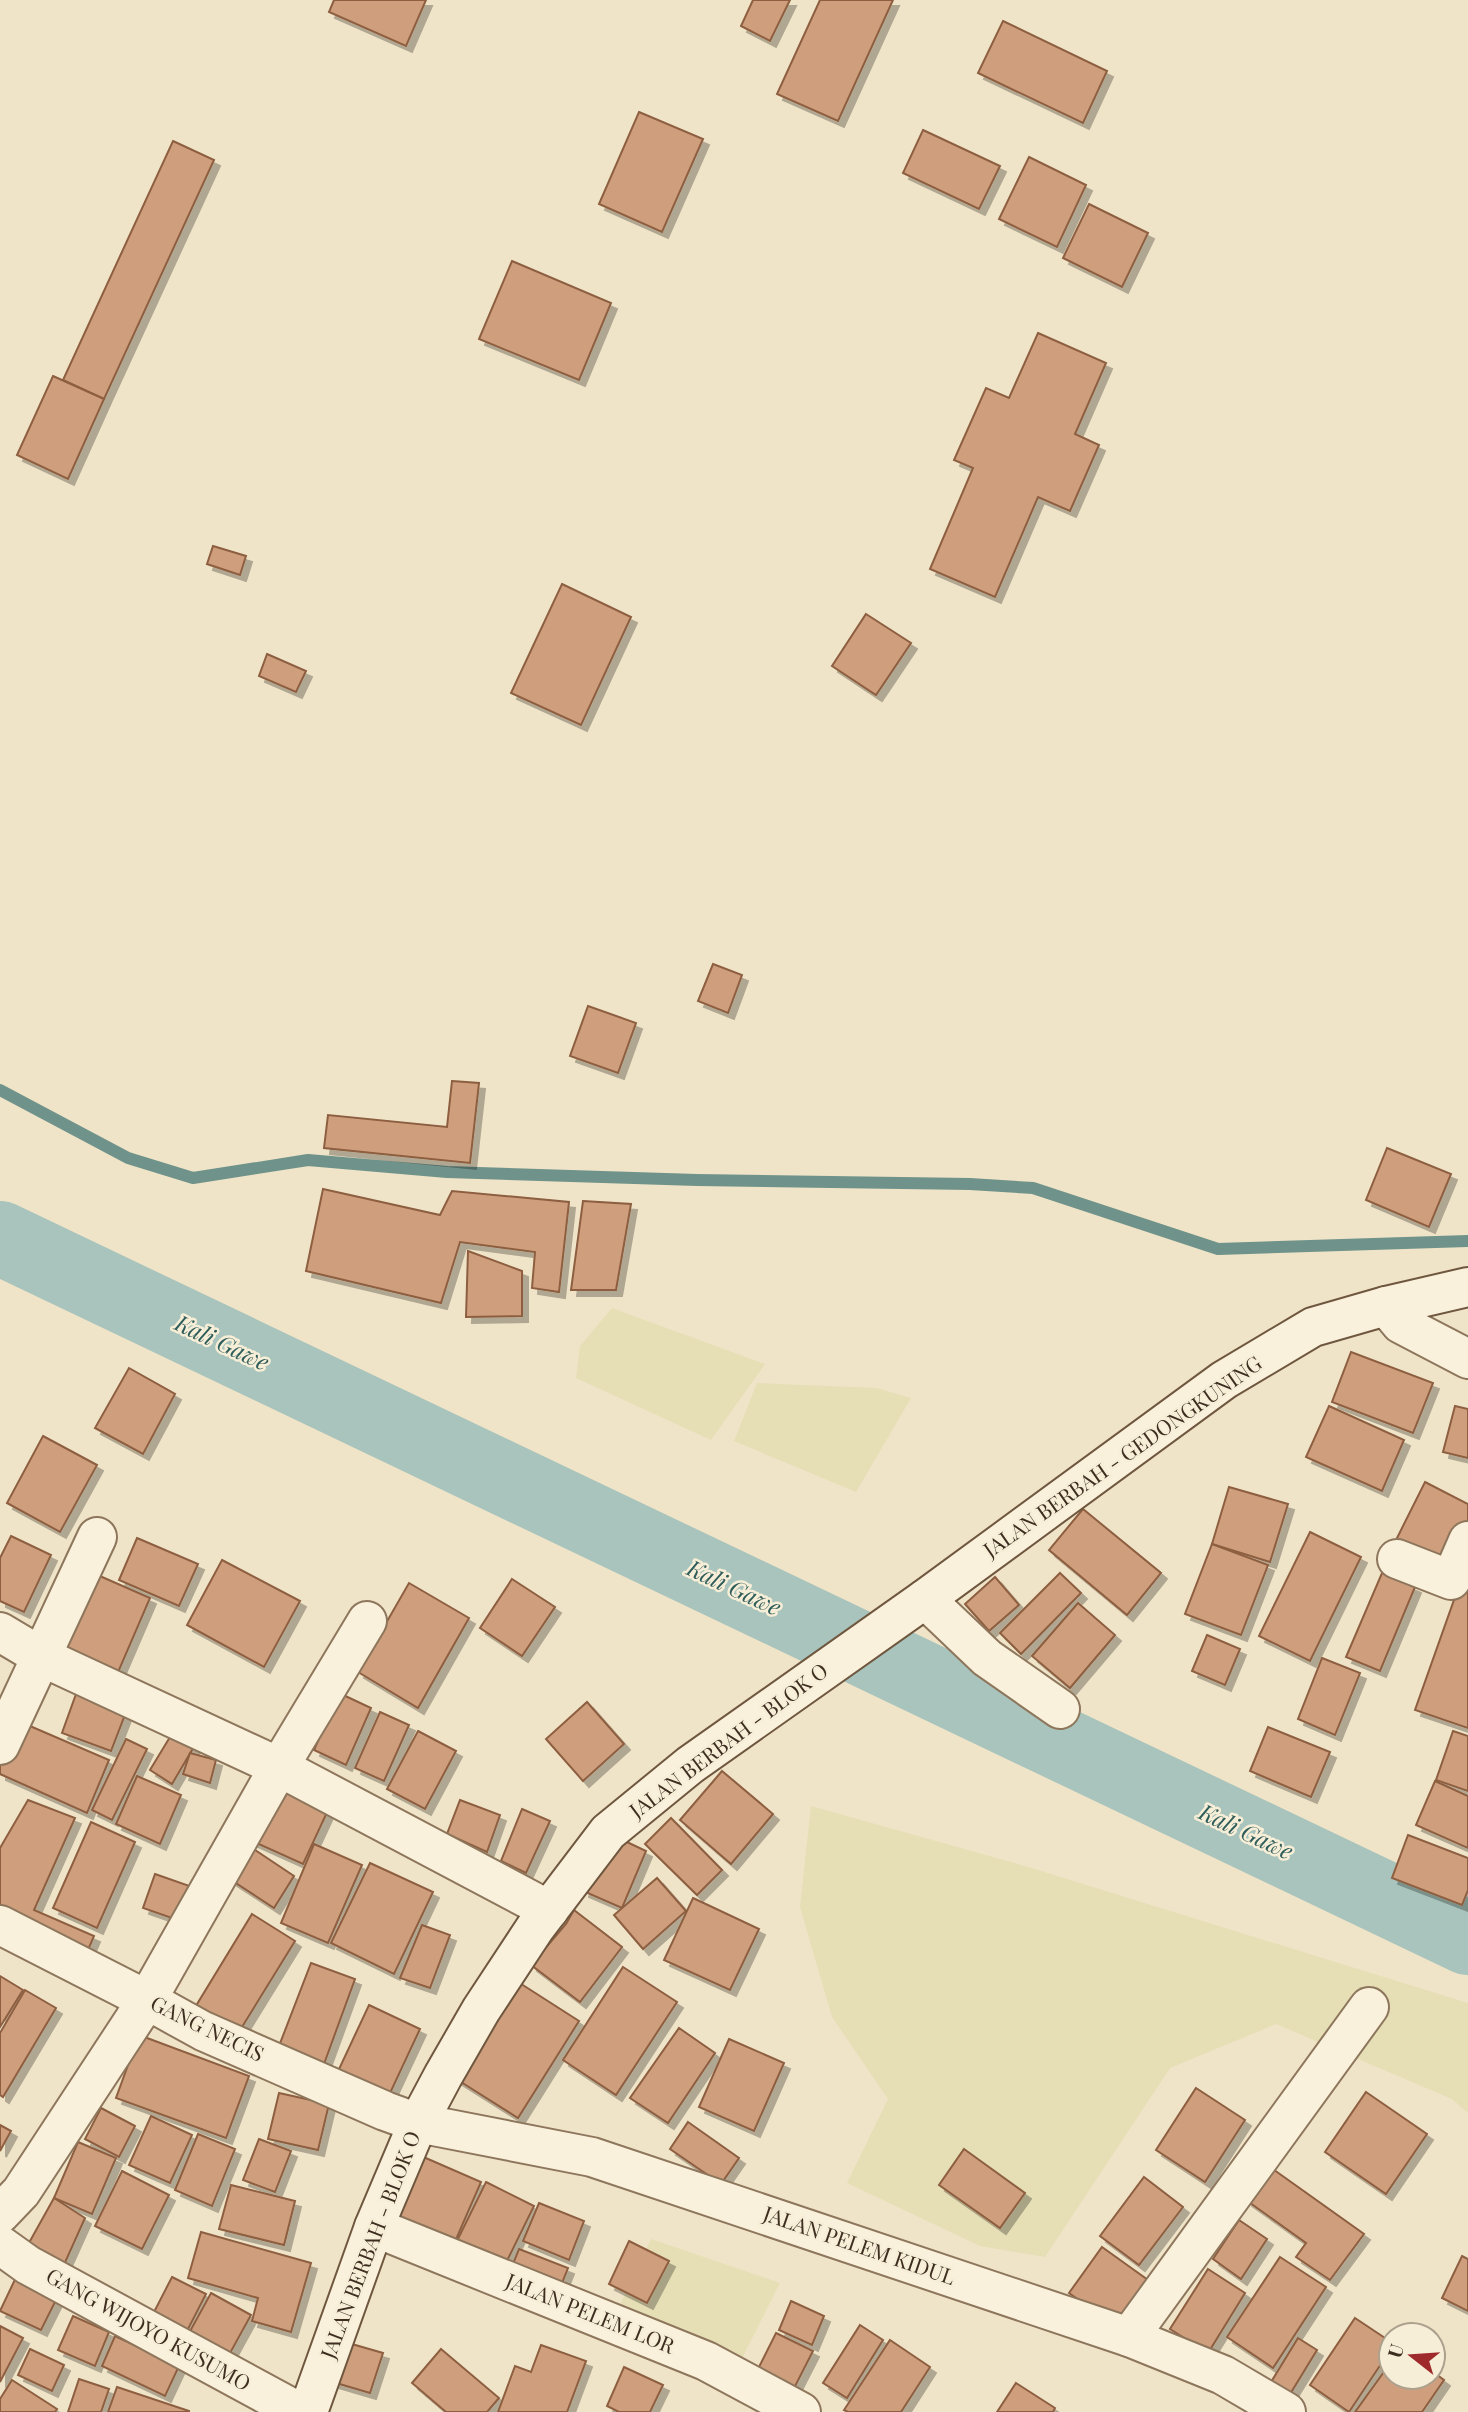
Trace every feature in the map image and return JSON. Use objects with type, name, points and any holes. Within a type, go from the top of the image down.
[{"type":"street","name":"JALAN BERBAH - GEDONGKUNING","points":[[917,1605],[1224,1380],[1313,1327],[1468,1287]]},
{"type":"street","points":[[1386,1306],[1401,1324],[1468,1359]]},
{"type":"street","points":[[0,1745],[97,1537]]},
{"type":"street","points":[[1397,1559],[1451,1580],[1468,1541]]},
{"type":"street","points":[[917,1605],[1060,1709]]},
{"type":"street","name":"JALAN BERBAH - BLOK O","points":[[308,2412],[374,2227],[418,2123],[481,2010],[535,1928],[608,1832],[690,1765],[917,1605]]},
{"type":"street","points":[[7,2195],[147,2000],[279,1767],[367,1621]]},
{"type":"street","points":[[0,1632],[42,1657],[279,1767],[550,1910]]},
{"type":"street","name":"GANG NECIS","points":[[0,1925],[203,2031],[418,2123]]},
{"type":"street","points":[[1129,2337],[1369,2007]]},
{"type":"street","name":"JALAN PELEM KIDUL","points":[[418,2123],[592,2157],[1129,2337],[1223,2375],[1286,2412]]},
{"type":"street","name":"JALAN PELEM LOR","points":[[374,2227],[706,2361],[802,2412]]},
{"type":"street","name":"GANG WIJOYO KUSUMO","points":[[0,2245],[28,2265],[299,2412]]},
{"type":"shaded area","points":[[612,1308],[765,1364],[711,1440],[576,1378],[580,1346]]},
{"type":"shaded area","points":[[757,1383],[876,1388],[911,1398],[856,1492],[734,1441]]},
{"type":"shaded area","points":[[811,1806],[1025,1866],[1468,2003],[1468,2113],[1452,2099],[1276,2024],[1170,2068],[1045,2257],[980,2246],[847,2183],[888,2099],[832,2017],[800,1907]]},
{"type":"shaded area","points":[[651,2239],[780,2283],[728,2386],[612,2322]]},
{"type":"building","points":[[334,0],[426,0],[406,46],[329,12]]},
{"type":"building","points":[[753,0],[790,0],[770,41],[741,26]]},
{"type":"building","points":[[820,0],[893,0],[838,121],[777,94]]},
{"type":"building","points":[[1003,21],[1107,71],[1083,123],[978,73]]},
{"type":"building","points":[[639,112],[703,139],[662,232],[599,204]]},
{"type":"building","points":[[923,130],[1000,166],[979,209],[903,173]]},
{"type":"building","points":[[173,141],[214,160],[104,399],[63,380]]},
{"type":"building","points":[[1029,157],[1086,185],[1057,247],[999,219]]},
{"type":"building","points":[[1089,204],[1148,233],[1122,287],[1063,258]]},
{"type":"building","points":[[512,261],[611,303],[579,380],[479,339]]},
{"type":"building","points":[[1038,333],[1106,363],[1075,434],[1099,445],[1070,511],[1038,497],[995,597],[930,569],[973,468],[954,460],[986,388],[1009,398]]},
{"type":"building","points":[[53,376],[104,399],[68,479],[17,455]]},
{"type":"building","points":[[213,546],[246,556],[240,575],[207,564]]},
{"type":"building","points":[[562,584],[631,617],[581,725],[511,693]]},
{"type":"building","points":[[866,614],[911,643],[876,695],[832,666]]},
{"type":"building","points":[[267,654],[306,671],[296,692],[259,676]]},
{"type":"building","points":[[713,964],[742,975],[728,1013],[698,1001]]},
{"type":"building","points":[[588,1006],[636,1023],[618,1073],[570,1056]]},
{"type":"building","points":[[452,1081],[479,1083],[470,1163],[324,1148],[328,1115],[447,1127]]},
{"type":"building","points":[[1387,1148],[1451,1174],[1429,1227],[1366,1200]]},
{"type":"building","points":[[323,1189],[440,1215],[452,1191],[569,1202],[559,1292],[532,1288],[535,1252],[460,1242],[441,1303],[306,1271]]},
{"type":"building","points":[[583,1201],[631,1204],[616,1290],[571,1290]]},
{"type":"building","points":[[468,1251],[522,1271],[522,1316],[466,1317]]},
{"type":"building","points":[[1351,1352],[1433,1383],[1413,1433],[1332,1402]]},
{"type":"building","points":[[129,1368],[175,1394],[143,1454],[95,1428]]},
{"type":"building","points":[[1329,1406],[1404,1440],[1382,1491],[1306,1457]]},
{"type":"building","points":[[1455,1406],[1468,1409],[1468,1458],[1443,1452]]},
{"type":"building","points":[[43,1436],[97,1465],[60,1532],[7,1503]]},
{"type":"building","points":[[1425,1482],[1468,1504],[1468,1529],[1445,1573],[1393,1546]]},
{"type":"building","points":[[1229,1487],[1288,1504],[1270,1562],[1212,1544]]},
{"type":"building","points":[[1083,1509],[1161,1573],[1127,1615],[1049,1550]]},
{"type":"building","points":[[1310,1532],[1361,1557],[1310,1661],[1259,1636]]},
{"type":"building","points":[[11,1536],[51,1555],[24,1612],[0,1601],[0,1558]]},
{"type":"building","points":[[137,1538],[198,1564],[179,1606],[119,1580]]},
{"type":"building","points":[[1212,1544],[1268,1565],[1241,1635],[1185,1614]]},
{"type":"building","points":[[222,1560],[300,1601],[264,1667],[187,1625]]},
{"type":"building","points":[[93,1573],[150,1598],[116,1677],[59,1652]]},
{"type":"building","points":[[1060,1573],[1081,1593],[1021,1654],[1000,1633]]},
{"type":"building","points":[[1382,1573],[1415,1587],[1380,1671],[1346,1657]]},
{"type":"building","points":[[995,1577],[1019,1605],[989,1631],[965,1604]]},
{"type":"building","points":[[512,1579],[555,1607],[522,1656],[480,1628]]},
{"type":"building","points":[[409,1583],[469,1618],[418,1708],[358,1672]]},
{"type":"building","points":[[1460,1583],[1468,1585],[1468,1728],[1415,1710]]},
{"type":"building","points":[[1078,1603],[1115,1635],[1070,1688],[1032,1656]]},
{"type":"building","points":[[1207,1635],[1240,1649],[1225,1685],[1192,1671]]},
{"type":"building","points":[[1322,1658],[1360,1673],[1335,1735],[1298,1719]]},
{"type":"building","points":[[339,1693],[371,1708],[346,1765],[314,1750]]},
{"type":"building","points":[[76,1694],[126,1712],[111,1751],[62,1733]]},
{"type":"building","points":[[587,1702],[624,1744],[583,1781],[546,1739]]},
{"type":"building","points":[[380,1712],[409,1725],[384,1781],[355,1768]]},
{"type":"building","points":[[16,1720],[109,1760],[87,1813],[0,1774],[0,1757]]},
{"type":"building","points":[[1268,1727],[1330,1752],[1311,1797],[1250,1771]]},
{"type":"building","points":[[418,1731],[456,1751],[425,1809],[387,1789]]},
{"type":"building","points":[[1453,1731],[1468,1736],[1468,1791],[1436,1780]]},
{"type":"building","points":[[173,1732],[195,1745],[172,1784],[150,1770]]},
{"type":"building","points":[[126,1739],[147,1749],[112,1820],[92,1810]]},
{"type":"building","points":[[190,1753],[216,1760],[210,1783],[183,1774]]},
{"type":"building","points":[[722,1771],[773,1814],[731,1864],[680,1820]]},
{"type":"building","points":[[137,1776],[181,1795],[160,1844],[116,1824]]},
{"type":"building","points":[[1435,1781],[1468,1796],[1468,1848],[1416,1825]]},
{"type":"building","points":[[279,1783],[330,1806],[303,1864],[252,1841]]},
{"type":"building","points":[[28,1800],[75,1818],[34,1910],[94,1936],[88,1950],[0,1912],[0,1848]]},
{"type":"building","points":[[460,1800],[500,1815],[487,1852],[447,1834]]},
{"type":"building","points":[[522,1809],[550,1821],[526,1873],[501,1861]]},
{"type":"building","points":[[671,1818],[722,1870],[697,1895],[645,1844]]},
{"type":"building","points":[[91,1822],[135,1842],[97,1928],[53,1908]]},
{"type":"building","points":[[608,1833],[646,1851],[622,1908],[583,1891]]},
{"type":"building","points":[[1408,1835],[1468,1858],[1468,1890],[1462,1905],[1392,1878]]},
{"type":"building","points":[[246,1844],[294,1876],[274,1908],[225,1876]]},
{"type":"building","points":[[314,1844],[362,1865],[328,1943],[281,1923]]},
{"type":"building","points":[[370,1863],[433,1892],[394,1974],[331,1943]]},
{"type":"building","points":[[155,1874],[201,1890],[189,1924],[143,1908]]},
{"type":"building","points":[[657,1878],[686,1911],[643,1949],[614,1915]]},
{"type":"building","points":[[693,1898],[759,1929],[730,1990],[664,1960]]},
{"type":"building","points":[[574,1910],[622,1947],[580,2002],[531,1965],[566,1924]]},
{"type":"building","points":[[252,1914],[295,1941],[234,2040],[191,2014]]},
{"type":"building","points":[[422,1925],[450,1935],[430,1988],[400,1978]]},
{"type":"building","points":[[311,1963],[355,1979],[320,2075],[274,2059]]},
{"type":"building","points":[[623,1967],[677,2002],[616,2095],[563,2060]]},
{"type":"building","points":[[0,1976],[23,1990],[0,2027]]},
{"type":"building","points":[[515,1980],[579,2021],[518,2118],[453,2077]]},
{"type":"building","points":[[25,1990],[56,2008],[3,2097],[0,2095],[0,2033]]},
{"type":"building","points":[[369,2005],[420,2029],[384,2106],[333,2082]]},
{"type":"building","points":[[679,2028],[715,2053],[668,2123],[630,2098]]},
{"type":"building","points":[[139,2035],[249,2076],[226,2138],[116,2098]]},
{"type":"building","points":[[729,2039],[784,2063],[754,2131],[699,2107]]},
{"type":"building","points":[[1196,2088],[1245,2120],[1205,2182],[1156,2150]]},
{"type":"building","points":[[1366,2092],[1427,2134],[1386,2194],[1325,2152]]},
{"type":"building","points":[[279,2093],[329,2104],[318,2150],[268,2139]]},
{"type":"building","points":[[101,2108],[135,2126],[119,2157],[85,2139]]},
{"type":"building","points":[[151,2116],[192,2135],[170,2183],[129,2165]]},
{"type":"building","points":[[688,2122],[739,2158],[721,2184],[670,2149]]},
{"type":"building","points":[[0,2125],[11,2131],[0,2151]]},
{"type":"building","points":[[198,2134],[235,2149],[212,2206],[175,2190]]},
{"type":"building","points":[[259,2139],[291,2151],[275,2192],[243,2180]]},
{"type":"building","points":[[78,2142],[116,2158],[92,2214],[54,2198]]},
{"type":"building","points":[[964,2149],[1025,2193],[1000,2228],[939,2185]]},
{"type":"building","points":[[412,2152],[481,2182],[454,2244],[385,2213]]},
{"type":"building","points":[[1270,2167],[1364,2234],[1330,2280],[1296,2257],[1306,2243],[1246,2200]]},
{"type":"building","points":[[122,2171],[169,2195],[142,2249],[95,2226]]},
{"type":"building","points":[[1144,2177],[1183,2207],[1139,2265],[1100,2236]]},
{"type":"building","points":[[486,2182],[534,2206],[499,2277],[451,2253]]},
{"type":"building","points":[[231,2185],[295,2201],[284,2245],[219,2229]]},
{"type":"building","points":[[54,2198],[85,2218],[63,2267],[25,2250]]},
{"type":"building","points":[[539,2203],[584,2221],[569,2260],[523,2241]]},
{"type":"building","points":[[1239,2220],[1267,2239],[1241,2279],[1213,2259]]},
{"type":"building","points":[[201,2232],[311,2263],[291,2332],[252,2321],[258,2298],[188,2278]]},
{"type":"building","points":[[629,2241],[669,2261],[647,2303],[609,2284]]},
{"type":"building","points":[[1102,2247],[1148,2280],[1115,2325],[1069,2293]]},
{"type":"building","points":[[519,2249],[568,2268],[556,2298],[507,2279]]},
{"type":"building","points":[[1462,2256],[1468,2259],[1468,2311],[1442,2298]]},
{"type":"building","points":[[1280,2257],[1326,2287],[1273,2368],[1227,2337]]},
{"type":"building","points":[[1208,2269],[1245,2293],[1208,2353],[1170,2329]]},
{"type":"building","points":[[19,2271],[61,2290],[41,2330],[0,2311]]},
{"type":"building","points":[[172,2277],[206,2294],[187,2331],[153,2314]]},
{"type":"building","points":[[211,2293],[251,2315],[229,2355],[189,2333]]},
{"type":"building","points":[[791,2301],[824,2316],[812,2345],[779,2330]]},
{"type":"building","points":[[73,2316],[109,2332],[95,2366],[58,2350]]},
{"type":"building","points":[[1355,2318],[1377,2333],[1377,2370],[1349,2412],[1310,2385]]},
{"type":"building","points":[[860,2325],[883,2340],[847,2398],[823,2383]]},
{"type":"building","points":[[0,2326],[23,2338],[0,2382]]},
{"type":"building","points":[[776,2333],[813,2351],[788,2400],[751,2383]]},
{"type":"building","points":[[115,2336],[179,2366],[165,2396],[102,2366]]},
{"type":"building","points":[[1298,2338],[1317,2350],[1287,2399],[1268,2387]]},
{"type":"building","points":[[338,2340],[383,2353],[370,2393],[326,2380]]},
{"type":"building","points":[[890,2340],[930,2367],[901,2412],[844,2410]]},
{"type":"building","points":[[541,2345],[586,2361],[567,2412],[498,2412],[515,2366],[531,2372]]},
{"type":"building","points":[[30,2349],[64,2365],[52,2391],[18,2375]]},
{"type":"building","points":[[441,2349],[499,2398],[487,2412],[446,2412],[412,2383]]},
{"type":"building","points":[[624,2367],[663,2385],[650,2412],[619,2412],[607,2406]]},
{"type":"building","points":[[79,2379],[109,2389],[101,2412],[68,2412]]},
{"type":"building","points":[[12,2380],[57,2409],[55,2412],[0,2412],[0,2399]]},
{"type":"building","points":[[1377,2381],[1377,2391],[1436,2391],[1422,2412],[1355,2412]]},
{"type":"building","points":[[1016,2383],[1055,2408],[1053,2412],[997,2412]]},
{"type":"building","points":[[117,2387],[189,2411],[189,2412],[108,2412]]},
{"type":"waterway","points":[[0,1090],[128,1158],[193,1178],[308,1160],[447,1172],[697,1180],[970,1184],[1033,1188],[1218,1249],[1468,1241]]},
{"type":"waterway","name":"Kali Gawe","points":[[0,1238],[1468,1938]]}]
